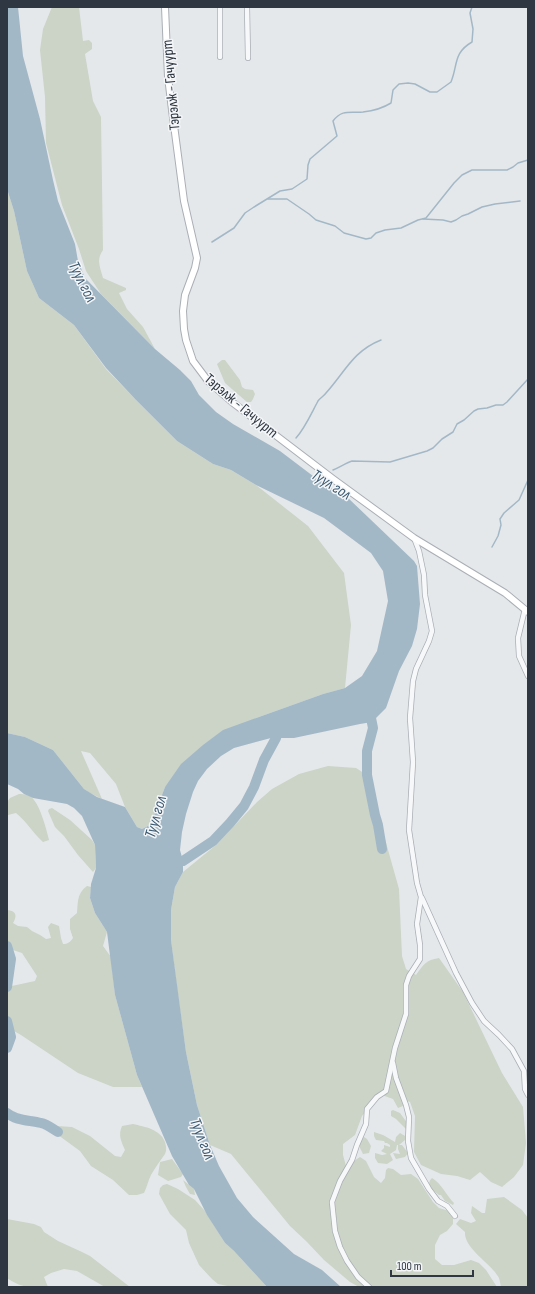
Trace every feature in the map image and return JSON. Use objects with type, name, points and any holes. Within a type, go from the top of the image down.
[{"type":"main road","name":"Тэрэлж - Гачуурт","points":[[166,7],[168,77],[172,110],[184,201],[197,258],[185,295],[183,311],[186,340],[193,361],[208,381],[232,402],[364,503],[414,538],[505,593],[526,611]]},
{"type":"street","points":[[220,7],[220,57]]},
{"type":"street","points":[[247,7],[248,58]]},
{"type":"street","points":[[414,538],[419,551],[424,574],[432,631],[429,642],[416,669],[413,681],[410,718],[413,762],[409,830],[417,884],[421,897],[456,973],[472,1003],[484,1021],[512,1049],[524,1071],[525,1089],[528,1095]]},
{"type":"street","points":[[526,611],[518,638],[519,656],[528,676]]},
{"type":"street","points":[[369,1287],[358,1277],[347,1261],[340,1247],[335,1231],[332,1202],[340,1182],[352,1160],[366,1124],[367,1109],[377,1097],[386,1091],[395,1048],[406,1014],[406,985],[409,976],[420,959],[417,924],[421,897]]},
{"type":"street","points":[[393,1060],[396,1078],[409,1117],[408,1141],[411,1158],[429,1189],[438,1201],[447,1206],[455,1216]]},
{"type":"shaded area","points":[[52,7],[79,7],[83,41],[89,40],[92,43],[92,49],[85,54],[93,101],[101,117],[103,250],[99,260],[103,278],[126,288],[126,290],[119,293],[127,309],[143,327],[155,349],[101,294],[86,271],[62,205],[46,143],[45,97],[40,50],[43,29]]},
{"type":"shaded area","points":[[7,189],[14,211],[27,271],[39,298],[74,325],[106,369],[177,441],[213,464],[231,470],[256,485],[308,526],[344,573],[351,625],[345,688],[323,694],[256,718],[165,787],[151,824],[142,829],[137,827],[125,807],[116,784],[90,753],[81,751],[102,799],[84,789],[53,750],[25,737],[7,733]]},
{"type":"shaded area","points":[[222,360],[225,360],[240,380],[242,387],[253,390],[255,394],[251,402],[247,402],[225,383],[217,364]]},
{"type":"shaded area","points":[[328,766],[356,768],[367,775],[399,889],[402,956],[406,969],[416,975],[425,964],[431,960],[439,958],[463,992],[502,1073],[523,1107],[526,1143],[523,1165],[514,1177],[502,1187],[491,1182],[480,1172],[470,1180],[457,1176],[441,1174],[421,1165],[414,1152],[415,1116],[410,1102],[405,1100],[403,1106],[398,1108],[393,1099],[379,1094],[362,1116],[355,1135],[343,1144],[343,1155],[346,1166],[360,1157],[366,1161],[374,1177],[381,1183],[385,1178],[386,1170],[388,1168],[393,1169],[401,1175],[411,1174],[418,1179],[433,1202],[439,1208],[449,1211],[453,1218],[453,1224],[447,1231],[440,1235],[435,1245],[435,1259],[442,1265],[454,1265],[471,1260],[479,1263],[486,1270],[497,1287],[359,1287],[350,1282],[324,1260],[290,1226],[231,1154],[210,1145],[197,1105],[186,1052],[171,940],[171,910],[175,887],[183,872],[216,845],[257,802],[272,789],[299,774]]},
{"type":"shaded area","points":[[19,794],[33,798],[37,804],[49,840],[43,842],[16,813],[7,814],[7,802],[10,798]]},
{"type":"shaded area","points":[[52,808],[70,820],[92,840],[95,845],[96,868],[93,872],[55,827],[48,811]]},
{"type":"shaded area","points":[[87,886],[91,887],[90,898],[95,913],[107,932],[103,946],[111,957],[115,995],[137,1075],[142,1087],[113,1087],[78,1073],[21,1035],[7,1029],[7,987],[35,981],[37,976],[22,953],[7,948],[7,910],[13,911],[15,914],[13,923],[18,926],[27,927],[46,939],[51,938],[48,927],[51,923],[59,926],[63,944],[66,944],[73,938],[70,929],[70,919],[77,913],[78,901],[81,892]]},
{"type":"shaded area","points":[[393,1110],[400,1113],[408,1124],[406,1129],[391,1116],[391,1111]]},
{"type":"shaded area","points":[[133,1124],[156,1131],[163,1138],[166,1148],[165,1154],[151,1175],[144,1193],[137,1195],[129,1195],[113,1180],[91,1166],[80,1151],[54,1132],[57,1126],[72,1127],[90,1136],[115,1156],[121,1157],[125,1150],[120,1138],[122,1126]]},
{"type":"shaded area","points":[[374,1132],[395,1142],[396,1137],[400,1133],[405,1136],[405,1140],[399,1145],[402,1145],[408,1153],[405,1157],[396,1159],[393,1153],[400,1154],[397,1145],[396,1150],[390,1154],[393,1160],[387,1164],[378,1163],[375,1158],[375,1153],[382,1155],[387,1154],[381,1151],[384,1148],[384,1145],[390,1147],[390,1145],[384,1141],[376,1140]]},
{"type":"shaded area","points":[[364,1137],[371,1146],[369,1153],[363,1154],[360,1148],[360,1138]]},
{"type":"shaded area","points":[[172,1159],[183,1174],[181,1177],[168,1181],[158,1175],[160,1162]]},
{"type":"shaded area","points":[[432,1178],[441,1186],[454,1203],[453,1205],[445,1201],[441,1195],[434,1191],[429,1183]]},
{"type":"shaded area","points":[[183,1180],[194,1189],[195,1195],[190,1194]]},
{"type":"shaded area","points":[[167,1184],[195,1200],[205,1211],[225,1243],[267,1287],[232,1287],[218,1284],[212,1279],[199,1265],[189,1243],[186,1230],[170,1214],[159,1194],[160,1188]]},
{"type":"shaded area","points":[[504,1197],[522,1210],[528,1218],[528,1287],[501,1287],[498,1276],[468,1244],[465,1232],[456,1224],[460,1219],[471,1223],[476,1221],[471,1213],[472,1206],[482,1213],[485,1213],[487,1199]]},
{"type":"shaded area","points":[[7,1219],[34,1224],[41,1227],[44,1232],[58,1241],[90,1256],[130,1287],[105,1287],[77,1271],[64,1269],[44,1277],[48,1287],[27,1287],[13,1282],[7,1278]]},
{"type":"water","name":"Туул гол","points":[[7,7],[18,7],[23,56],[40,119],[58,201],[75,244],[78,261],[85,278],[155,349],[191,381],[199,395],[216,412],[233,424],[280,451],[313,476],[347,497],[414,561],[417,566],[420,604],[417,629],[412,646],[399,671],[386,708],[372,722],[294,738],[271,738],[234,748],[221,756],[207,769],[198,781],[186,814],[180,850],[183,861],[183,872],[175,887],[171,910],[171,940],[186,1052],[197,1105],[210,1145],[219,1166],[237,1198],[253,1217],[294,1254],[322,1270],[341,1287],[267,1287],[225,1243],[207,1215],[194,1189],[189,1185],[172,1156],[137,1075],[115,995],[107,932],[95,913],[90,898],[91,884],[96,868],[95,845],[82,816],[74,808],[67,804],[33,798],[7,784],[7,733],[25,737],[53,750],[84,789],[97,797],[125,807],[137,827],[142,829],[151,824],[165,787],[181,764],[223,730],[323,694],[345,688],[362,676],[377,651],[388,601],[383,571],[371,553],[324,518],[256,485],[231,470],[213,464],[177,441],[106,368],[74,325],[39,298],[27,271],[14,211],[7,189]]},
{"type":"waterway","points":[[212,242],[234,228],[245,213],[254,207],[280,191],[292,189],[307,179],[310,159],[337,136],[333,121],[336,117],[346,112],[370,111],[388,105],[391,103],[393,90],[399,84],[415,84],[430,92],[437,92],[451,82],[459,55],[462,50],[472,42],[473,29],[470,13],[472,7]]},
{"type":"waterway","points":[[268,199],[287,199],[316,220],[335,226],[344,233],[366,239],[371,238],[376,233],[401,228],[426,218],[454,183],[462,175],[472,170],[507,170],[518,163],[528,160]]},
{"type":"waterway","points":[[423,219],[451,222],[482,207],[520,201]]},
{"type":"waterway","points":[[296,438],[318,401],[356,356],[363,350],[381,340]]},
{"type":"waterway","name":"Туул гол","points":[[333,470],[352,461],[390,462],[427,451],[453,432],[457,424],[474,411],[496,405],[503,405],[528,379]]},
{"type":"waterway","points":[[492,547],[498,536],[501,525],[500,519],[504,513],[519,500],[528,480]]},
{"type":"waterway","points":[[369,708],[373,728],[367,751],[367,775],[382,849]]},
{"type":"waterway","points":[[171,861],[183,861],[213,841],[244,806],[254,787],[264,760],[276,738],[280,725]]},
{"type":"waterway","points":[[7,946],[11,959],[7,987]]},
{"type":"waterway","points":[[7,1021],[11,1037],[7,1048]]},
{"type":"waterway","points":[[7,1113],[15,1118],[48,1125],[58,1132]]}]
